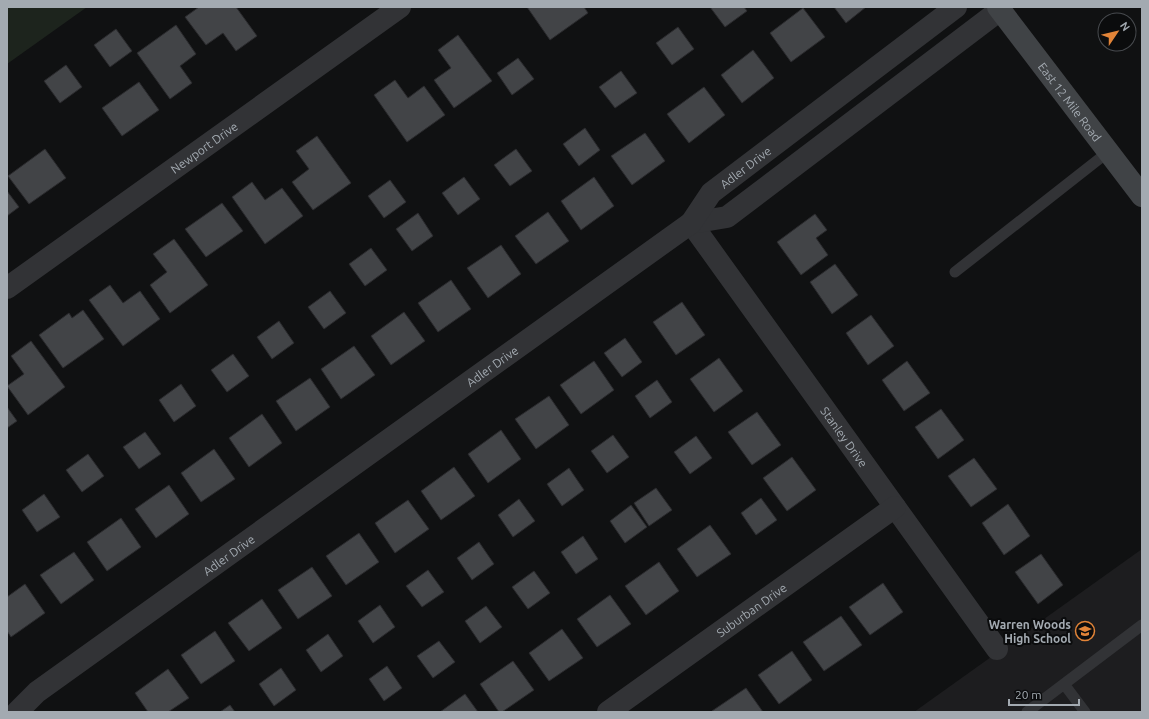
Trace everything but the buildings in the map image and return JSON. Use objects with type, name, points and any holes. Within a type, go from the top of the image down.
[{"type":"main road","name":"East 12 Mile Road","points":[[999,9],[1142,196]]},
{"type":"street","name":"Newport Drive","points":[[7,288],[400,7]]},
{"type":"street","name":"Adler Drive","points":[[17,712],[37,692],[691,223],[711,193],[956,7]]},
{"type":"street","points":[[691,223],[728,217],[999,9]]},
{"type":"street","name":"Stanley Drive","points":[[691,223],[997,649]]},
{"type":"street","name":"Suburban Drive","points":[[608,712],[895,507]]},
{"type":"lane","points":[[955,272],[1108,152]]},
{"type":"lane","points":[[1027,712],[1142,625]]},
{"type":"lane","points":[[1064,684],[1085,712]]},
{"type":"shaded area","points":[[7,7],[87,7],[7,64]]},
{"type":"shaded area","name":"Warren Woods High School","points":[[1142,549],[1142,712],[914,712]]},
{"type":"place","name":"Warren Woods High School","points":[[1085,631]]}]
